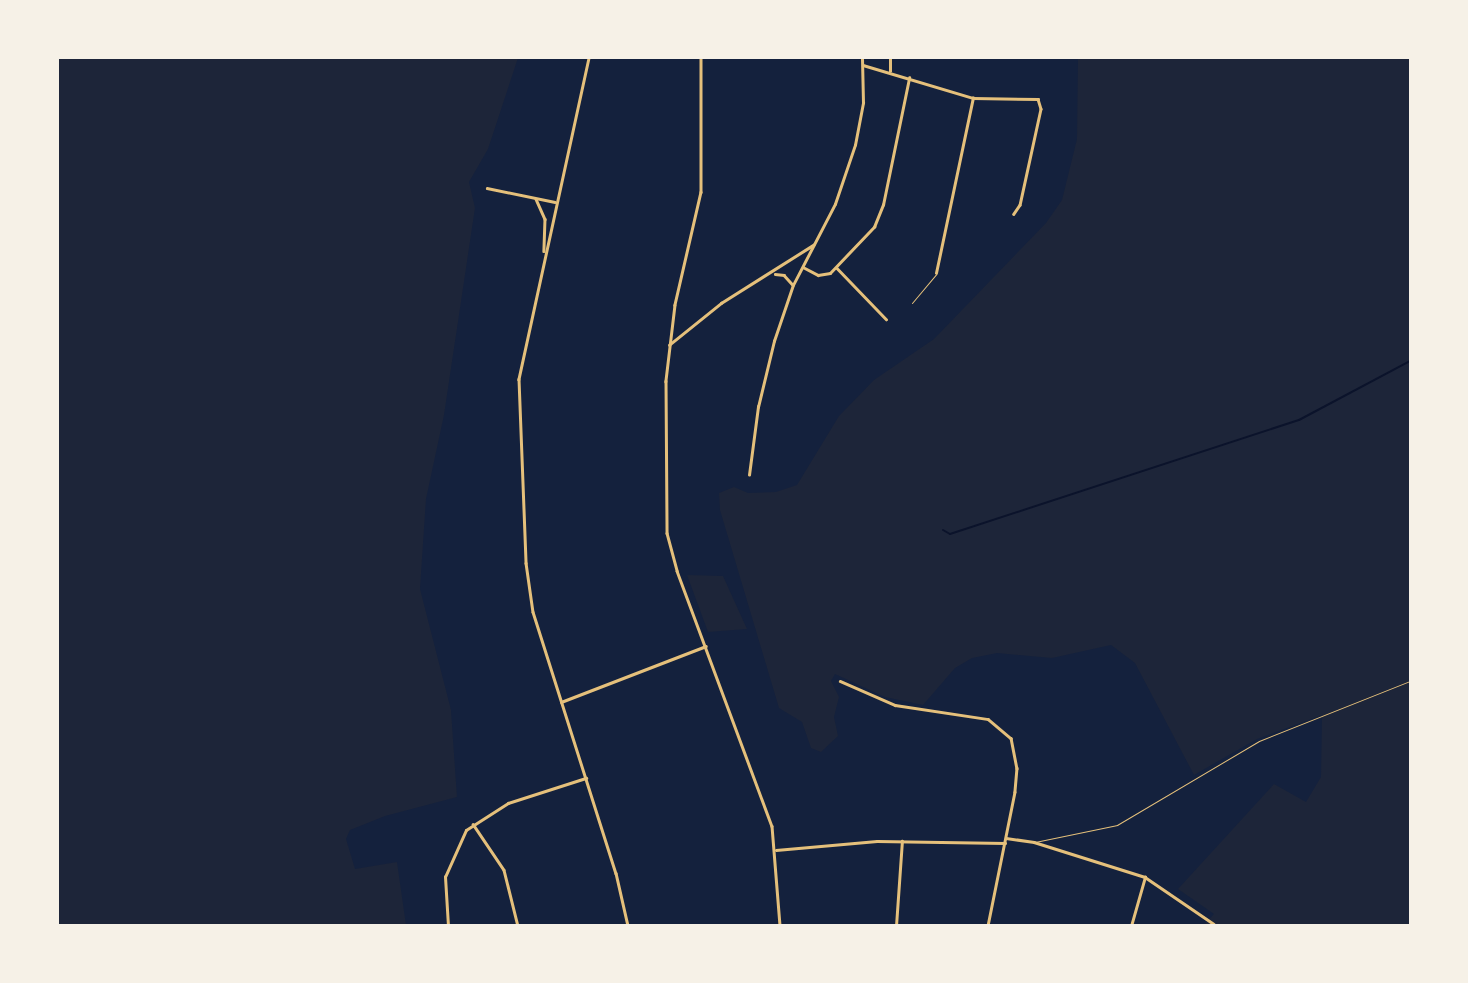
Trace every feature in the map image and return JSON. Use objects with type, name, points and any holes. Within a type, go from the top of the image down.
[{"type":"street","points":[[589,58],[555,202],[519,380],[526,563],[533,612],[586,778],[628,926]]},
{"type":"street","points":[[701,58],[701,192],[669,345],[664,470],[667,533],[767,812],[776,850],[780,926]]},
{"type":"street","points":[[750,475],[762,384],[793,285],[841,189],[855,145],[863,103],[862,58]]},
{"type":"street","points":[[890,58],[890,71]]},
{"type":"street","points":[[863,65],[890,71],[973,98],[1029,96],[1040,101],[1020,205],[1014,214]]},
{"type":"street","points":[[803,267],[822,276],[837,268],[865,240],[879,217],[909,78]]},
{"type":"street","points":[[936,273],[973,98]]},
{"type":"street","points":[[487,188],[555,202]]},
{"type":"street","points":[[535,198],[545,219],[543,258]]},
{"type":"street","points":[[669,345],[721,302],[774,274],[815,244]]},
{"type":"street","points":[[837,268],[886,319]]},
{"type":"street","points":[[774,274],[784,276],[793,285]]},
{"type":"street","points":[[562,702],[706,646]]},
{"type":"street","points":[[840,681],[894,705],[980,716],[1000,725],[1011,738],[1017,768],[1006,838],[988,926]]},
{"type":"street","points":[[448,926],[444,877],[454,849],[472,824],[508,803],[586,778]]},
{"type":"street","points":[[472,824],[504,870],[518,926]]},
{"type":"street","points":[[1006,838],[1034,842],[1146,877],[1214,924]]},
{"type":"street","points":[[776,850],[902,841],[1005,843]]},
{"type":"street","points":[[896,926],[902,841]]},
{"type":"street","points":[[1131,926],[1146,877]]},
{"type":"lane","points":[[912,303],[936,273]]},
{"type":"lane","points":[[1034,842],[1117,825],[1259,741],[1410,681]]},
{"type":"shaded area","points":[[58,58],[518,58],[488,149],[469,182],[475,208],[444,415],[426,499],[420,589],[451,710],[457,797],[385,816],[350,830],[346,839],[355,869],[397,862],[406,925],[58,925]]},
{"type":"shaded area","points":[[1078,58],[1410,58],[1410,925],[1204,925],[1214,914],[1178,889],[1274,784],[1306,802],[1321,777],[1322,715],[1257,739],[1194,775],[1135,663],[1111,645],[1052,658],[997,653],[972,658],[955,668],[923,705],[885,697],[835,674],[831,681],[839,697],[834,717],[838,736],[821,752],[811,748],[802,722],[779,708],[720,510],[719,493],[734,487],[748,493],[776,492],[797,485],[839,416],[874,380],[934,339],[1046,223],[1062,200],[1077,139]]},
{"type":"shaded area","points":[[687,575],[723,576],[747,629],[708,632]]},
{"type":"waterway","points":[[943,530],[950,534],[1299,420],[1410,361]]}]
